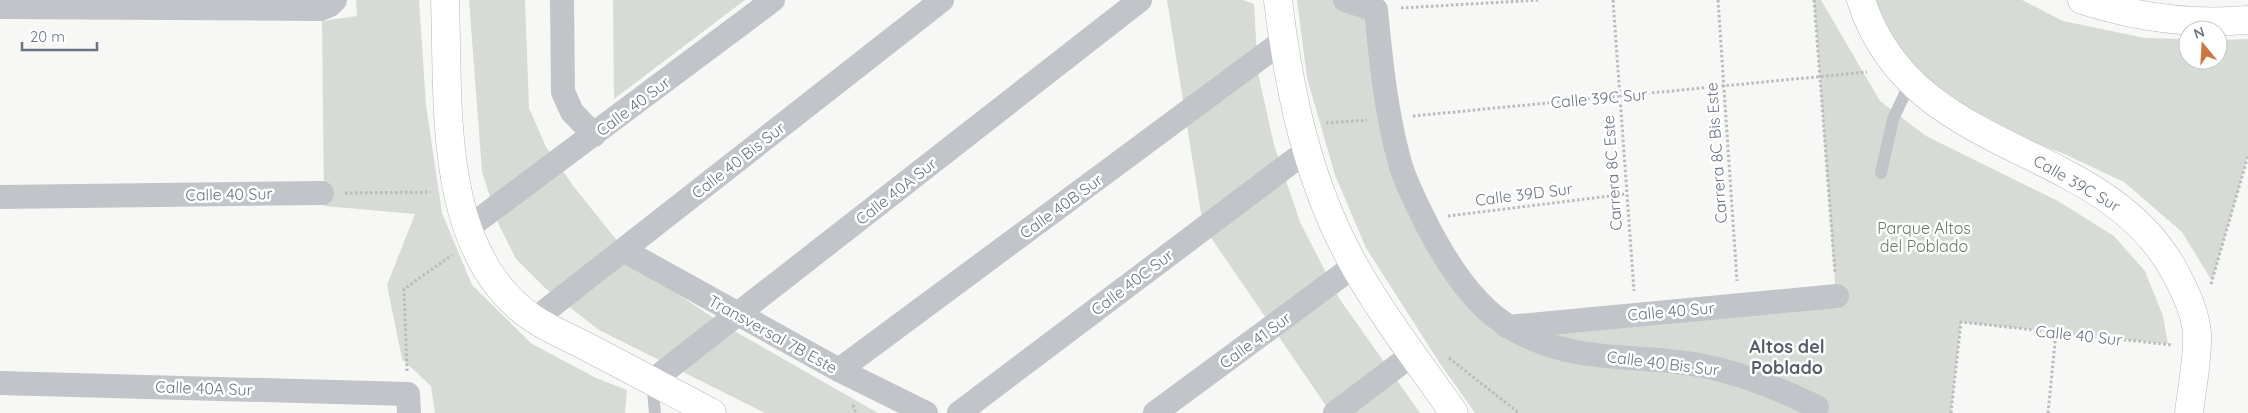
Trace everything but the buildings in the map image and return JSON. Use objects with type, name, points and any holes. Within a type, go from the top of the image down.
[{"type":"main road","points":[[445,0],[451,154],[470,235],[483,265],[500,289],[535,319],[712,413]]},
{"type":"main road","points":[[1278,0],[1283,42],[1302,139],[1340,239],[1354,266],[1394,328],[1454,413]]},
{"type":"main road","name":"Calle 39C Sur","points":[[1860,0],[1874,36],[1904,76],[1949,114],[2086,186],[2132,217],[2158,246],[2183,287],[2197,332],[2189,413]]},
{"type":"main road","points":[[2082,0],[2158,18],[2210,21],[2248,20]]},
{"type":"street","points":[[0,7],[320,9],[335,0]]},
{"type":"street","points":[[562,0],[563,92],[572,112],[594,135]]},
{"type":"street","name":"Calle 40 Sur","points":[[470,235],[594,135],[773,0]]},
{"type":"street","name":"Calle 40 Bis Sur","points":[[535,319],[942,0]]},
{"type":"street","name":"Calle 40A Sur","points":[[652,381],[1140,0]]},
{"type":"street","points":[[1345,0],[1376,10]]},
{"type":"street","name":"Calle 40 Bis Sur","points":[[1376,10],[1382,75],[1400,165],[1424,218],[1450,268],[1482,307],[1506,327],[1536,341],[1575,352],[1702,366],[1743,376],[1779,389],[1817,407]]},
{"type":"street","name":"Calle 40B Sur","points":[[838,370],[1283,42]]},
{"type":"street","name":"Calle 40C Sur","points":[[959,413],[1302,139]]},
{"type":"street","name":"Calle 40 Sur","points":[[0,197],[322,193]]},
{"type":"street","name":"Transversal 7B Este","points":[[623,250],[838,370],[926,413]]},
{"type":"street","name":"Calle 41 Sur","points":[[1155,413],[1354,266]]},
{"type":"street","name":"Calle 40 Sur","points":[[1506,327],[1837,296]]},
{"type":"street","points":[[1335,413],[1413,354]]},
{"type":"street","name":"Calle 40A Sur","points":[[0,383],[409,403]]},
{"type":"lane","points":[[1881,173],[1904,76]]},
{"type":"lane","points":[[652,381],[655,413]]},
{"type":"path","points":[[1376,10],[1540,0]]},
{"type":"path","name":"Carrera 8C Este","points":[[1613,0],[1636,315]]},
{"type":"path","name":"Carrera 8C Bis Este","points":[[1718,0],[1738,305]]},
{"type":"path","points":[[1814,0],[1837,296]]},
{"type":"path","name":"Calle 39C Sur","points":[[1302,139],[1390,118],[1820,76],[1904,76]]},
{"type":"path","points":[[2209,290],[2248,156]]},
{"type":"path","points":[[322,193],[459,192]]},
{"type":"path","name":"Calle 39D Sur","points":[[1424,218],[1626,194]]},
{"type":"path","points":[[409,403],[404,289],[470,235]]},
{"type":"path","name":"Calle 40 Sur","points":[[1951,413],[1961,322],[2196,347]]},
{"type":"path","points":[[2048,413],[2056,333]]},
{"type":"path","points":[[1441,352],[1519,413]]},
{"type":"green space","points":[[356,0],[419,0],[426,105],[442,213],[472,285],[532,344],[596,378],[627,390],[625,413],[435,413],[431,386],[402,359],[387,285],[415,214],[324,206],[322,21],[357,16]]},
{"type":"green space","points":[[469,0],[525,0],[529,108],[546,147],[574,187],[639,268],[724,325],[878,413],[765,413],[599,330],[545,288],[516,259],[499,225],[482,172]]},
{"type":"green space","points":[[613,0],[745,0],[614,99]]},
{"type":"green space","points":[[1167,0],[1243,0],[1254,4],[1258,73],[1274,145],[1300,222],[1339,298],[1420,413],[1331,413],[1203,226]]},
{"type":"green space","name":"Parque Altos del Poblado","points":[[1297,0],[1377,0],[1376,10],[1424,218],[1506,327],[1836,296],[1814,0],[1821,0],[1880,101],[1926,136],[2058,201],[2114,236],[2145,271],[2163,316],[2168,344],[1961,322],[1951,413],[1475,413],[1439,362],[1366,248],[1335,175],[1307,78]]},
{"type":"green space","points":[[1874,0],[2022,0],[2063,21],[2145,38],[2178,39],[2178,70],[2228,70],[2228,40],[2248,39],[2248,156],[2212,281],[2182,232],[2124,182],[2062,153],[2002,131],[1915,70],[1882,24]]},
{"type":"district","name":"Altos del Poblado","points":[[1787,357]]}]
